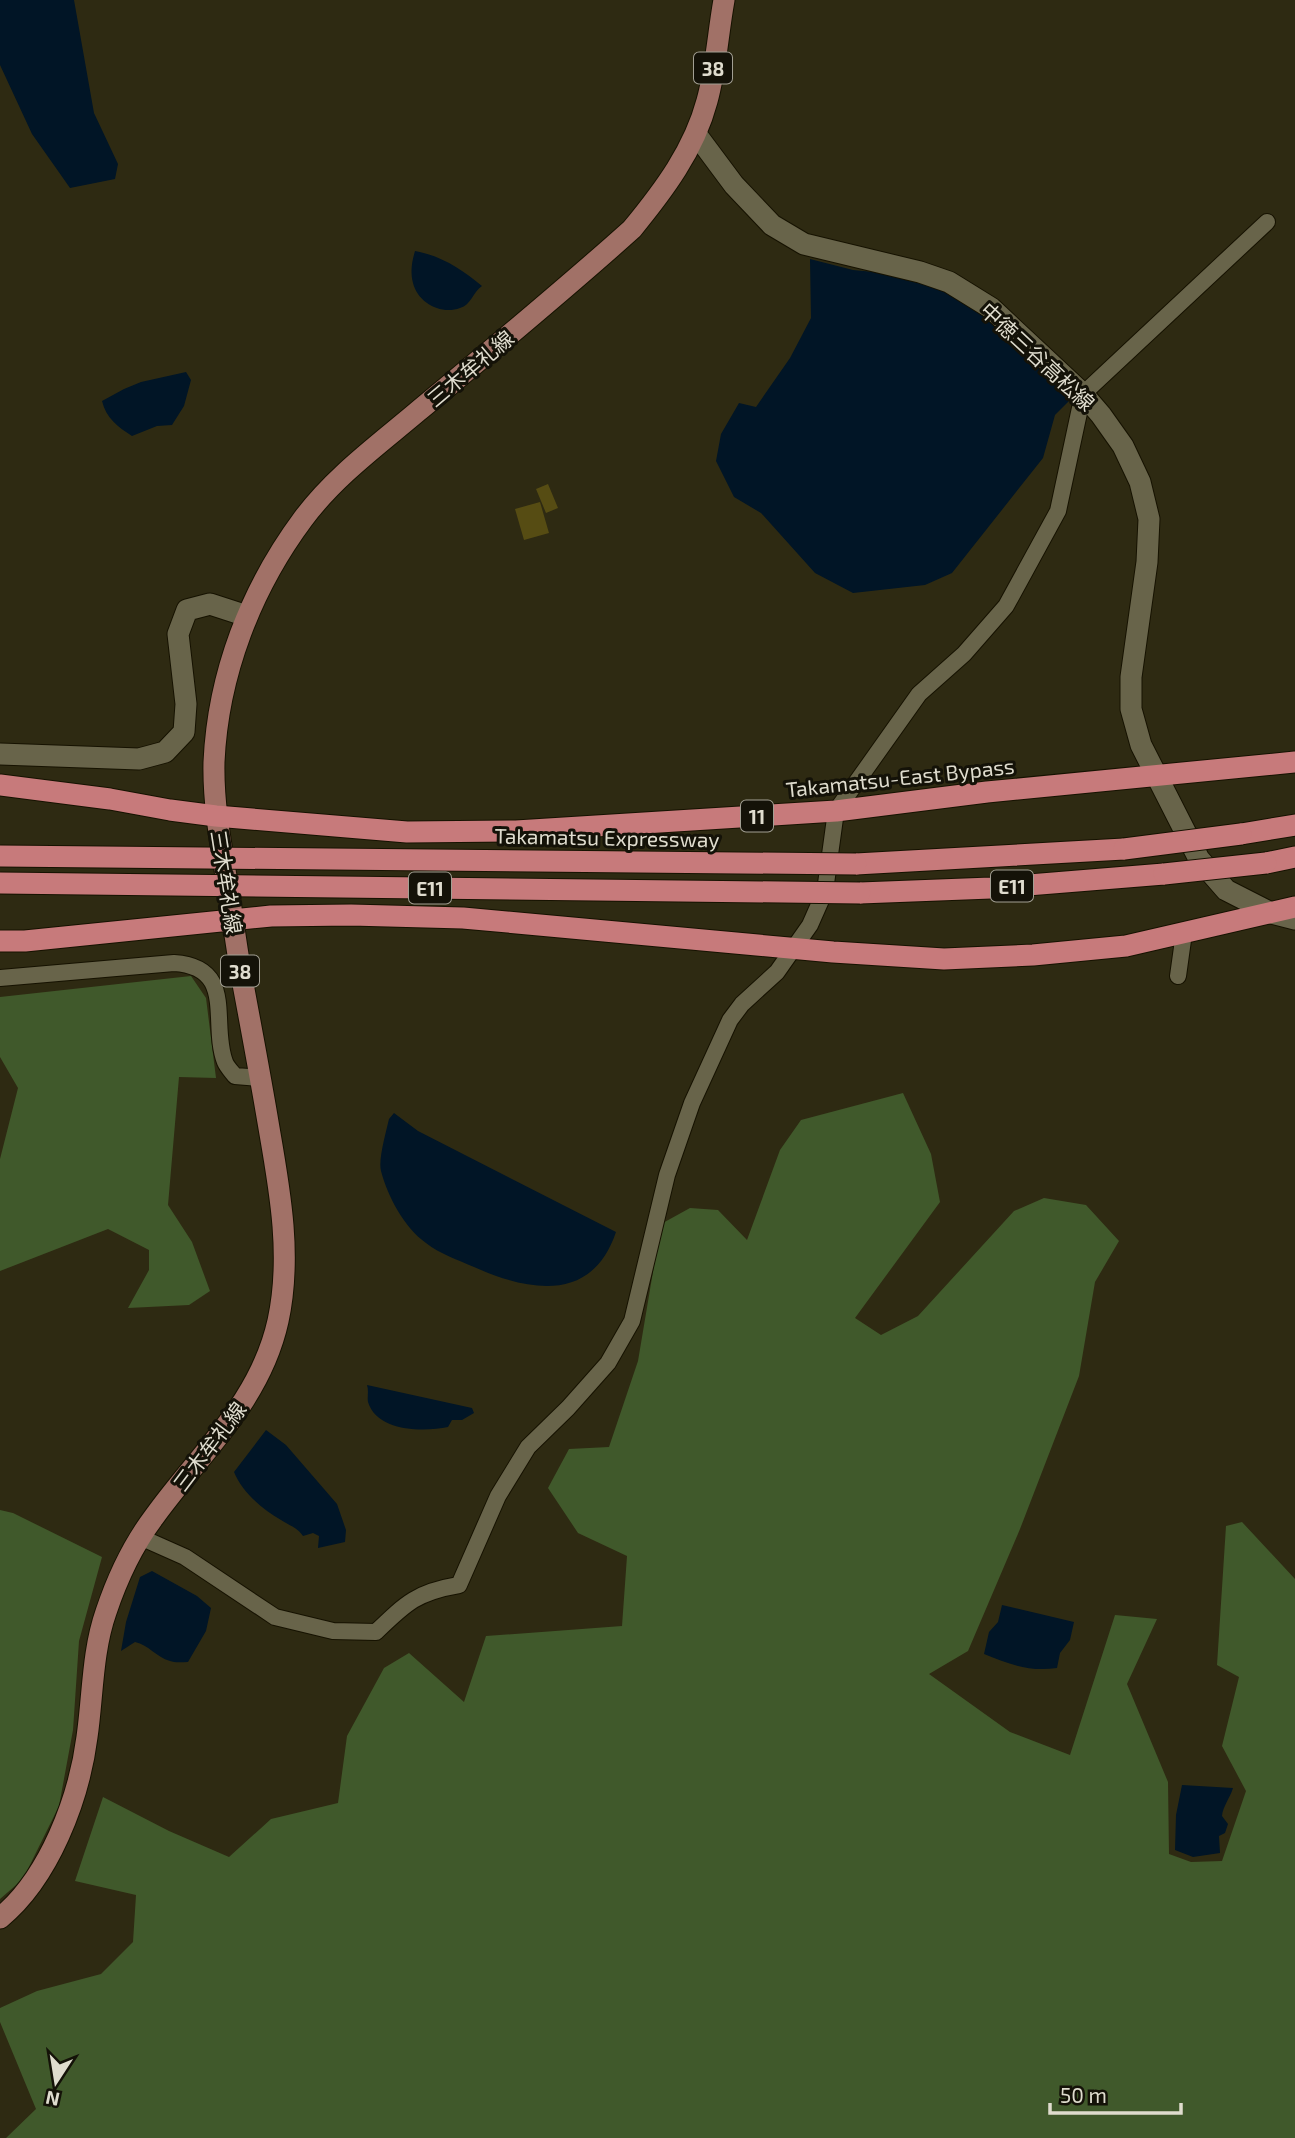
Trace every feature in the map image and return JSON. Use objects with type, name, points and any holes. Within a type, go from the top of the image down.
[{"type":"highway","name":"Takamatsu-East Bypass","points":[[0,785],[216,816],[407,832],[502,831],[836,811],[987,792],[1295,762]]},
{"type":"highway","name":"Takamatsu Expressway","points":[[0,856],[856,864],[1124,849],[1295,825]]},
{"type":"highway","name":"E11","points":[[0,883],[860,893],[991,888],[1164,874],[1266,863],[1295,857]]},
{"type":"highway","points":[[0,941],[24,941],[271,916],[351,915],[463,918],[944,959],[1033,955],[1126,946],[1295,907]]},
{"type":"main road","name":"三木牟礼線","points":[[0,1918],[31,1884],[69,1812],[82,1769],[96,1655],[104,1617],[119,1579],[155,1514],[224,1431],[249,1394],[266,1357],[278,1321],[284,1247],[283,1213],[238,961],[216,816],[214,767],[220,705],[233,653],[268,573],[304,517],[348,471],[632,229],[670,182],[696,134],[708,99],[723,0]]},
{"type":"main road","name":"中徳三谷高松線","points":[[696,134],[734,185],[772,225],[804,244],[920,272],[949,282],[991,308],[1083,394],[1123,446],[1140,482],[1149,520],[1147,562],[1131,677],[1131,709],[1141,746],[1199,859],[1226,890],[1271,913],[1295,919]]},
{"type":"main road","points":[[0,754],[138,759],[165,752],[184,732],[186,704],[178,634],[187,610],[210,604],[247,616]]},
{"type":"street","points":[[141,1537],[185,1557],[275,1617],[333,1631],[376,1632],[406,1602],[432,1589],[458,1585],[498,1496],[528,1447],[608,1363],[632,1321],[667,1175],[692,1103],[730,1020],[742,1004],[777,972],[810,925],[825,891],[836,811],[919,694],[964,654],[1006,606],[1058,511],[1083,394],[1267,222]]},
{"type":"street","points":[[1178,975],[1184,933]]},
{"type":"street","points":[[0,978],[174,963],[192,964],[204,972],[215,986],[225,1063],[235,1076],[261,1078]]},
{"type":"green space","points":[[191,976],[206,998],[216,1078],[179,1077],[168,1205],[192,1242],[210,1291],[189,1305],[128,1308],[149,1270],[149,1250],[108,1229],[0,1271],[0,1159],[18,1088],[0,1057],[0,997]]},
{"type":"green space","points":[[903,1093],[931,1154],[940,1202],[855,1318],[881,1335],[918,1316],[1014,1211],[1044,1198],[1086,1205],[1119,1241],[1095,1282],[1079,1376],[1020,1529],[968,1651],[929,1674],[1010,1732],[1070,1755],[1115,1615],[1157,1619],[1127,1684],[1168,1782],[1169,1854],[1191,1862],[1222,1861],[1246,1791],[1222,1746],[1239,1677],[1217,1665],[1226,1526],[1242,1522],[1295,1579],[1295,2138],[6,2138],[36,2109],[0,2022],[0,2008],[37,1991],[101,1974],[133,1942],[136,1895],[75,1881],[103,1797],[169,1831],[229,1857],[271,1819],[338,1803],[347,1736],[384,1668],[409,1653],[464,1702],[486,1636],[622,1626],[627,1556],[578,1533],[548,1488],[569,1449],[609,1447],[638,1361],[661,1224],[690,1208],[718,1210],[747,1240],[780,1150],[801,1120]]},
{"type":"green space","points":[[0,1510],[13,1513],[102,1557],[79,1641],[73,1730],[59,1806],[23,1879],[0,1899]]},
{"type":"water","points":[[0,0],[74,0],[94,113],[118,164],[115,179],[70,188],[32,134],[0,65]]},
{"type":"water","points":[[415,251],[451,264],[482,286],[467,304],[460,308],[445,310],[431,306],[420,296],[413,283]]},
{"type":"water","points":[[810,259],[853,270],[895,274],[940,286],[989,312],[1073,397],[1055,415],[1043,458],[952,573],[925,585],[853,593],[815,573],[761,513],[734,497],[716,461],[721,434],[739,403],[756,407],[790,358],[811,318]]},
{"type":"water","points":[[186,372],[191,380],[184,406],[172,425],[157,426],[132,436],[113,422],[106,412],[102,401],[124,389],[141,382]]},
{"type":"water","points":[[394,1113],[418,1131],[616,1232],[605,1255],[592,1271],[575,1281],[557,1286],[537,1286],[495,1276],[431,1247],[404,1220],[388,1191],[381,1171],[384,1138],[389,1119]]},
{"type":"water","points":[[367,1385],[472,1408],[474,1413],[462,1420],[452,1420],[448,1427],[402,1428],[381,1419],[373,1412],[368,1402]]},
{"type":"water","points":[[266,1430],[286,1445],[337,1504],[346,1530],[345,1542],[318,1548],[319,1536],[313,1533],[303,1536],[260,1505],[242,1486],[234,1472]]},
{"type":"water","points":[[152,1571],[197,1596],[211,1608],[206,1631],[188,1662],[165,1659],[135,1642],[121,1651],[126,1622],[140,1577]]},
{"type":"water","points":[[1002,1605],[1074,1622],[1070,1640],[1060,1653],[1057,1668],[1028,1668],[984,1654],[989,1632],[998,1622]]},
{"type":"water","points":[[1182,1785],[1233,1788],[1222,1816],[1228,1824],[1225,1833],[1219,1836],[1220,1853],[1193,1857],[1175,1850],[1176,1815]]},
{"type":"building","points":[[548,484],[558,508],[546,513],[536,489]]},
{"type":"building","points":[[540,502],[549,533],[524,540],[515,509]]}]
